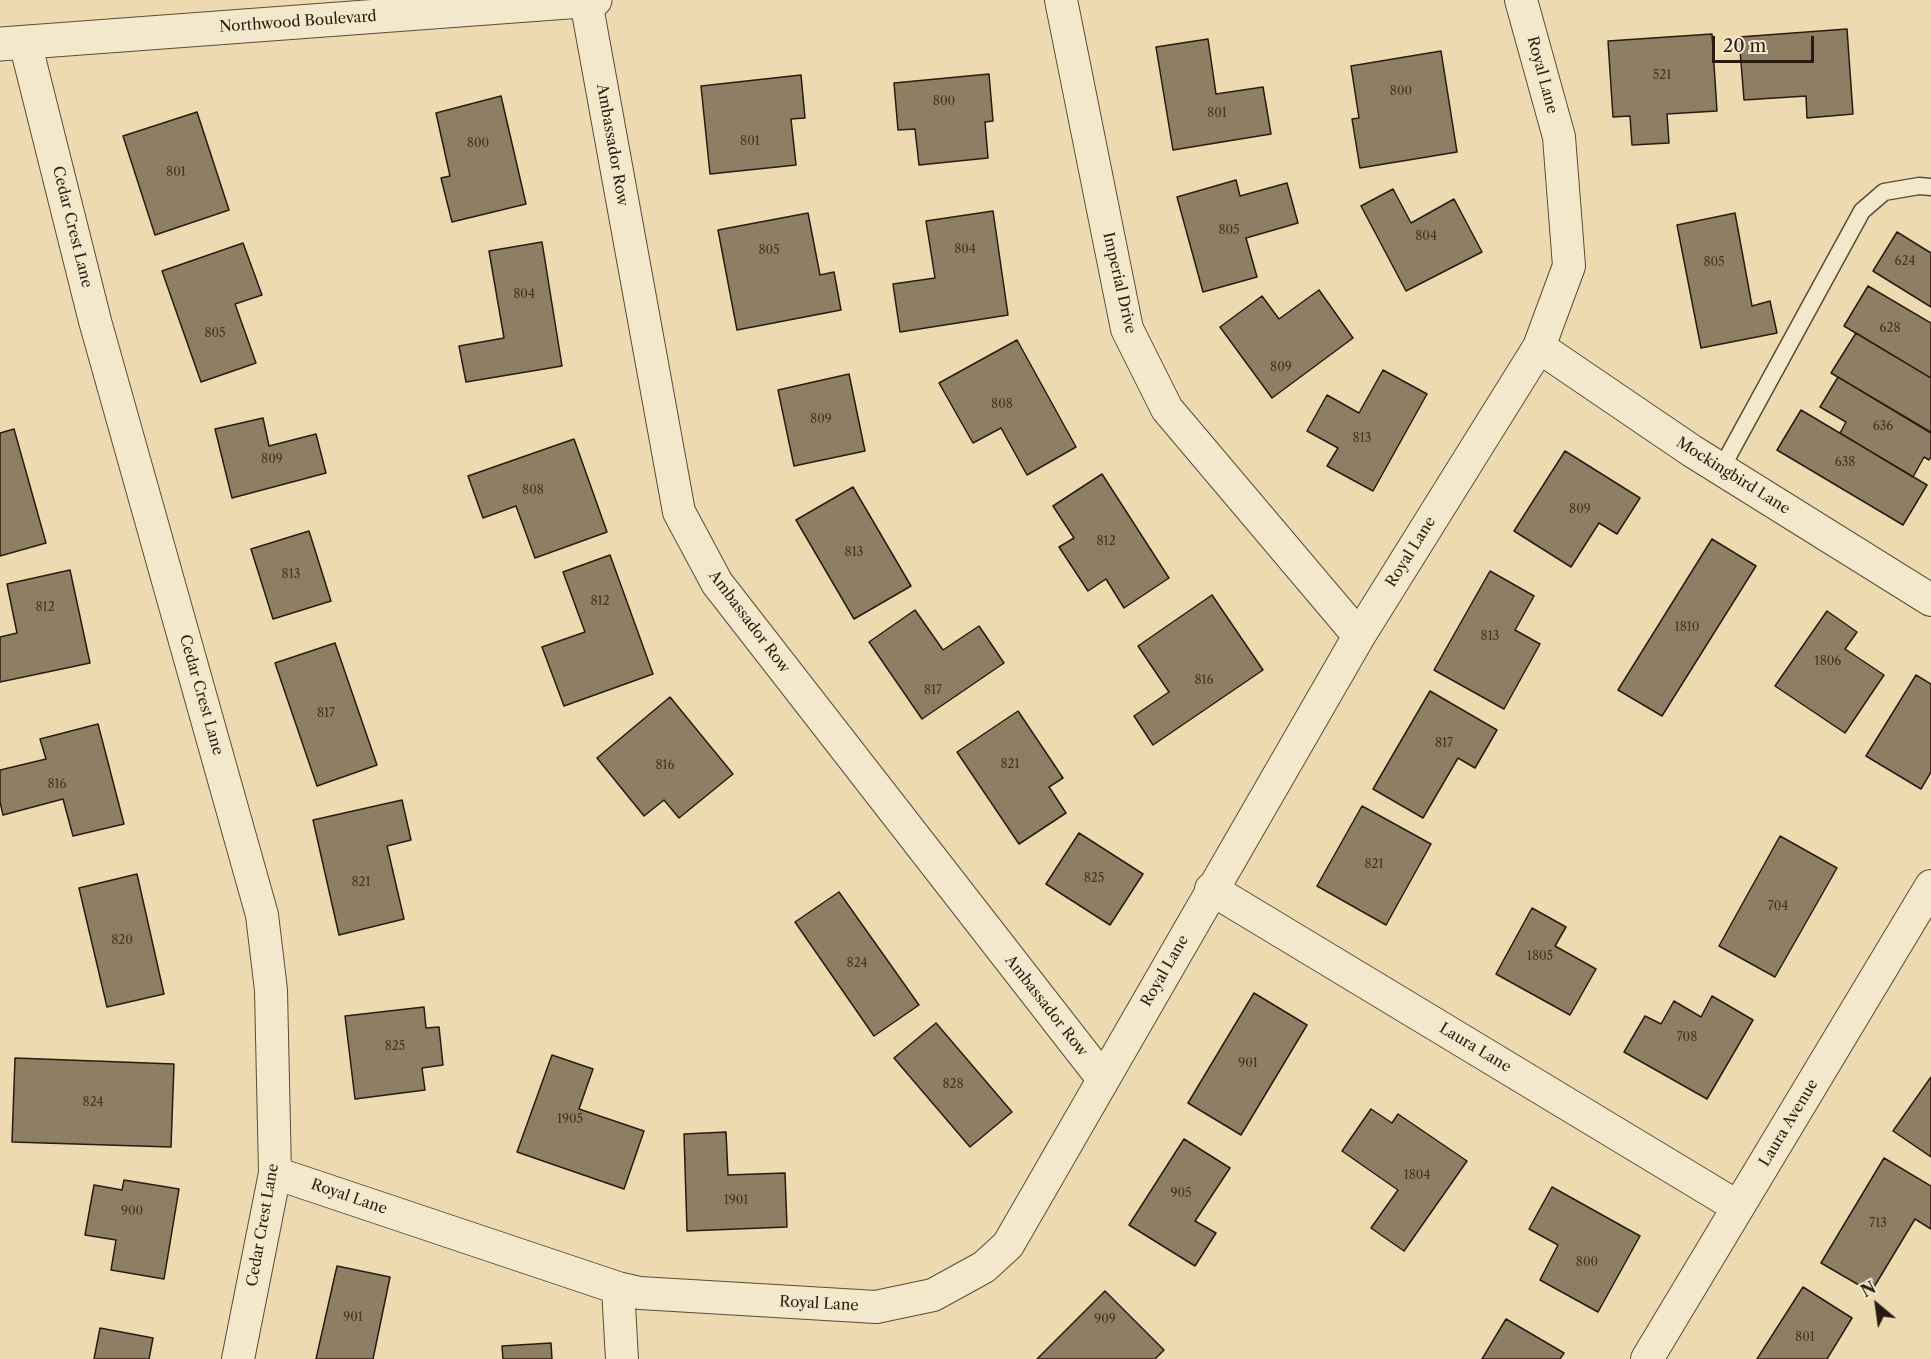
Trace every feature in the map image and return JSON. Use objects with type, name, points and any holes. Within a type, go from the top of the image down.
[{"type":"street","name":"Northwood Boulevard","points":[[13,43],[595,0]]},
{"type":"street","name":"Imperial Drive","points":[[1061,0],[1127,329],[1167,409],[1359,636]]},
{"type":"street","name":"Royal Lane","points":[[275,1173],[618,1288],[640,1293],[876,1307],[933,1295],[984,1267],[1008,1245],[1211,889],[1359,636],[1539,348],[1569,266],[1559,137],[1521,0]]},
{"type":"street","name":"Ambassador Row","points":[[586,1],[679,512],[717,583],[1103,1079]]},
{"type":"street","name":"Cedar Crest Lane","points":[[13,43],[95,321],[262,915],[272,990],[275,1173],[238,1359]]},
{"type":"street","name":"Mockingbird Lane","points":[[1539,348],[1721,469],[1929,594]]},
{"type":"street","name":"Laura Avenue","points":[[1647,1359],[1931,886]]},
{"type":"street","name":"Laura Lane","points":[[1211,889],[1738,1207]]},
{"type":"street","points":[[618,1288],[622,1359]]},
{"type":"lane","points":[[1721,469],[1862,211],[1884,192],[1919,186],[1931,187]]},
{"type":"building","points":[[1847,29],[1853,114],[1807,118],[1806,96],[1744,100],[1739,37]]},
{"type":"building","points":[[1712,34],[1717,111],[1667,114],[1669,143],[1632,145],[1630,116],[1613,117],[1608,41]]},
{"type":"building","points":[[1208,39],[1216,94],[1263,87],[1271,134],[1173,150],[1156,47]]},
{"type":"building","points":[[1441,51],[1457,152],[1360,168],[1352,119],[1359,118],[1351,66]]},
{"type":"building","points":[[989,74],[993,121],[985,122],[988,158],[919,165],[915,129],[898,130],[894,83]]},
{"type":"building","points":[[801,75],[805,118],[791,119],[796,165],[710,174],[701,86]]},
{"type":"building","points":[[501,96],[526,204],[452,222],[441,178],[450,176],[436,113]]},
{"type":"building","points":[[197,112],[229,210],[155,235],[123,136]]},
{"type":"building","points":[[1236,180],[1240,196],[1287,183],[1298,223],[1246,238],[1257,277],[1203,292],[1177,197]]},
{"type":"building","points":[[1393,189],[1411,223],[1454,199],[1482,252],[1406,291],[1361,206]]},
{"type":"building","points":[[993,211],[1008,315],[900,332],[893,284],[935,278],[926,221]]},
{"type":"building","points":[[808,213],[820,275],[834,272],[841,310],[737,330],[718,230]]},
{"type":"building","points":[[1735,213],[1752,306],[1770,301],[1777,333],[1701,348],[1677,225]]},
{"type":"building","points":[[1897,232],[1931,253],[1931,307],[1873,271]]},
{"type":"building","points":[[542,242],[562,366],[466,382],[459,346],[504,338],[489,251]]},
{"type":"building","points":[[243,243],[262,295],[235,304],[256,363],[201,382],[162,271]]},
{"type":"building","points":[[1868,286],[1931,323],[1931,378],[1844,326]]},
{"type":"building","points":[[1319,290],[1353,338],[1272,398],[1220,327],[1262,296],[1279,319]]},
{"type":"building","points":[[1856,333],[1931,378],[1931,432],[1831,373]]},
{"type":"building","points":[[1017,340],[1076,447],[1027,475],[1001,428],[973,443],[939,383]]},
{"type":"building","points":[[1383,370],[1427,394],[1373,491],[1327,466],[1338,448],[1307,431],[1327,395],[1359,413]]},
{"type":"building","points":[[849,374],[865,451],[794,466],[778,390]]},
{"type":"building","points":[[1838,377],[1931,433],[1931,457],[1929,460],[1924,457],[1913,477],[1840,433],[1846,422],[1820,407]]},
{"type":"building","points":[[1801,410],[1927,485],[1903,525],[1777,450]]},
{"type":"building","points":[[263,418],[269,446],[316,434],[326,473],[232,498],[215,429]]},
{"type":"building","points":[[14,429],[46,543],[0,556],[0,433]]},
{"type":"building","points":[[574,439],[607,532],[535,558],[516,506],[483,518],[468,476]]},
{"type":"building","points":[[1565,451],[1640,498],[1617,534],[1599,523],[1571,567],[1514,531]]},
{"type":"building","points":[[1102,474],[1169,578],[1124,608],[1106,579],[1088,591],[1059,547],[1074,538],[1053,506]]},
{"type":"building","points":[[853,487],[911,586],[854,619],[796,520]]},
{"type":"building","points":[[309,531],[331,601],[273,619],[251,549]]},
{"type":"building","points":[[1712,539],[1756,566],[1662,716],[1618,690]]},
{"type":"building","points":[[610,555],[653,674],[564,706],[542,647],[585,632],[563,572]]},
{"type":"building","points":[[70,570],[90,663],[0,682],[0,637],[17,633],[7,584]]},
{"type":"building","points":[[1490,571],[1534,596],[1515,630],[1540,644],[1504,709],[1434,670]]},
{"type":"building","points":[[1212,595],[1263,670],[1153,745],[1134,716],[1169,692],[1138,646]]},
{"type":"building","points":[[915,610],[943,650],[979,626],[1004,663],[922,719],[869,642]]},
{"type":"building","points":[[1827,611],[1857,632],[1845,649],[1884,675],[1845,733],[1775,686]]},
{"type":"building","points":[[335,643],[377,765],[317,786],[275,663]]},
{"type":"building","points":[[1916,675],[1931,684],[1931,772],[1921,789],[1866,756]]},
{"type":"building","points":[[1430,691],[1497,730],[1475,768],[1458,758],[1423,818],[1373,789]]},
{"type":"building","points":[[670,697],[733,774],[679,818],[664,800],[644,816],[597,758]]},
{"type":"building","points":[[1018,711],[1063,778],[1049,787],[1066,813],[1019,844],[957,752]]},
{"type":"building","points":[[98,724],[124,824],[73,836],[63,799],[3,815],[0,802],[0,770],[46,759],[40,739]]},
{"type":"building","points":[[402,800],[411,840],[387,846],[404,919],[339,935],[313,820]]},
{"type":"building","points":[[1362,806],[1431,844],[1386,925],[1317,886]]},
{"type":"building","points":[[1079,833],[1143,874],[1110,925],[1046,884]]},
{"type":"building","points":[[1780,836],[1837,868],[1775,977],[1719,946]]},
{"type":"building","points":[[137,874],[164,994],[107,1007],[79,888]]},
{"type":"building","points":[[839,892],[919,1005],[874,1036],[795,922]]},
{"type":"building","points":[[1532,908],[1566,927],[1555,946],[1596,969],[1570,1015],[1496,974]]},
{"type":"building","points":[[1254,993],[1307,1025],[1241,1135],[1188,1103]]},
{"type":"building","points":[[1712,996],[1753,1020],[1707,1099],[1624,1052],[1645,1016],[1661,1024],[1674,1001],[1701,1017]]},
{"type":"building","points":[[424,1007],[426,1028],[439,1027],[443,1065],[422,1068],[425,1090],[355,1099],[345,1016]]},
{"type":"building","points":[[936,1023],[1012,1112],[970,1147],[894,1058]]},
{"type":"building","points":[[552,1055],[593,1069],[579,1109],[644,1131],[624,1189],[517,1152]]},
{"type":"building","points":[[15,1058],[174,1064],[171,1147],[12,1142]]},
{"type":"building","points":[[1931,1077],[1931,1157],[1893,1131]]},
{"type":"building","points":[[1371,1109],[1392,1123],[1398,1114],[1467,1161],[1404,1251],[1371,1228],[1398,1190],[1342,1151]]},
{"type":"building","points":[[726,1132],[728,1175],[785,1173],[787,1227],[687,1231],[684,1134]]},
{"type":"building","points":[[1184,1139],[1230,1168],[1195,1221],[1216,1233],[1195,1266],[1129,1225]]},
{"type":"building","points":[[1884,1158],[1931,1186],[1931,1229],[1915,1219],[1871,1292],[1821,1263]]},
{"type":"building","points":[[124,1180],[179,1189],[164,1279],[111,1270],[116,1240],[85,1235],[94,1185],[122,1190]]},
{"type":"building","points":[[1552,1187],[1640,1236],[1598,1312],[1540,1280],[1558,1245],[1529,1229]]},
{"type":"building","points":[[337,1266],[390,1277],[373,1359],[316,1359]]},
{"type":"building","points":[[1803,1287],[1852,1318],[1827,1359],[1757,1359]]},
{"type":"building","points":[[1105,1291],[1164,1350],[1155,1359],[1037,1359]]},
{"type":"building","points":[[1506,1319],[1564,1353],[1560,1359],[1482,1359]]},
{"type":"building","points":[[100,1328],[153,1338],[149,1359],[94,1359]]},
{"type":"building","points":[[551,1343],[552,1359],[503,1359],[502,1346]]}]
